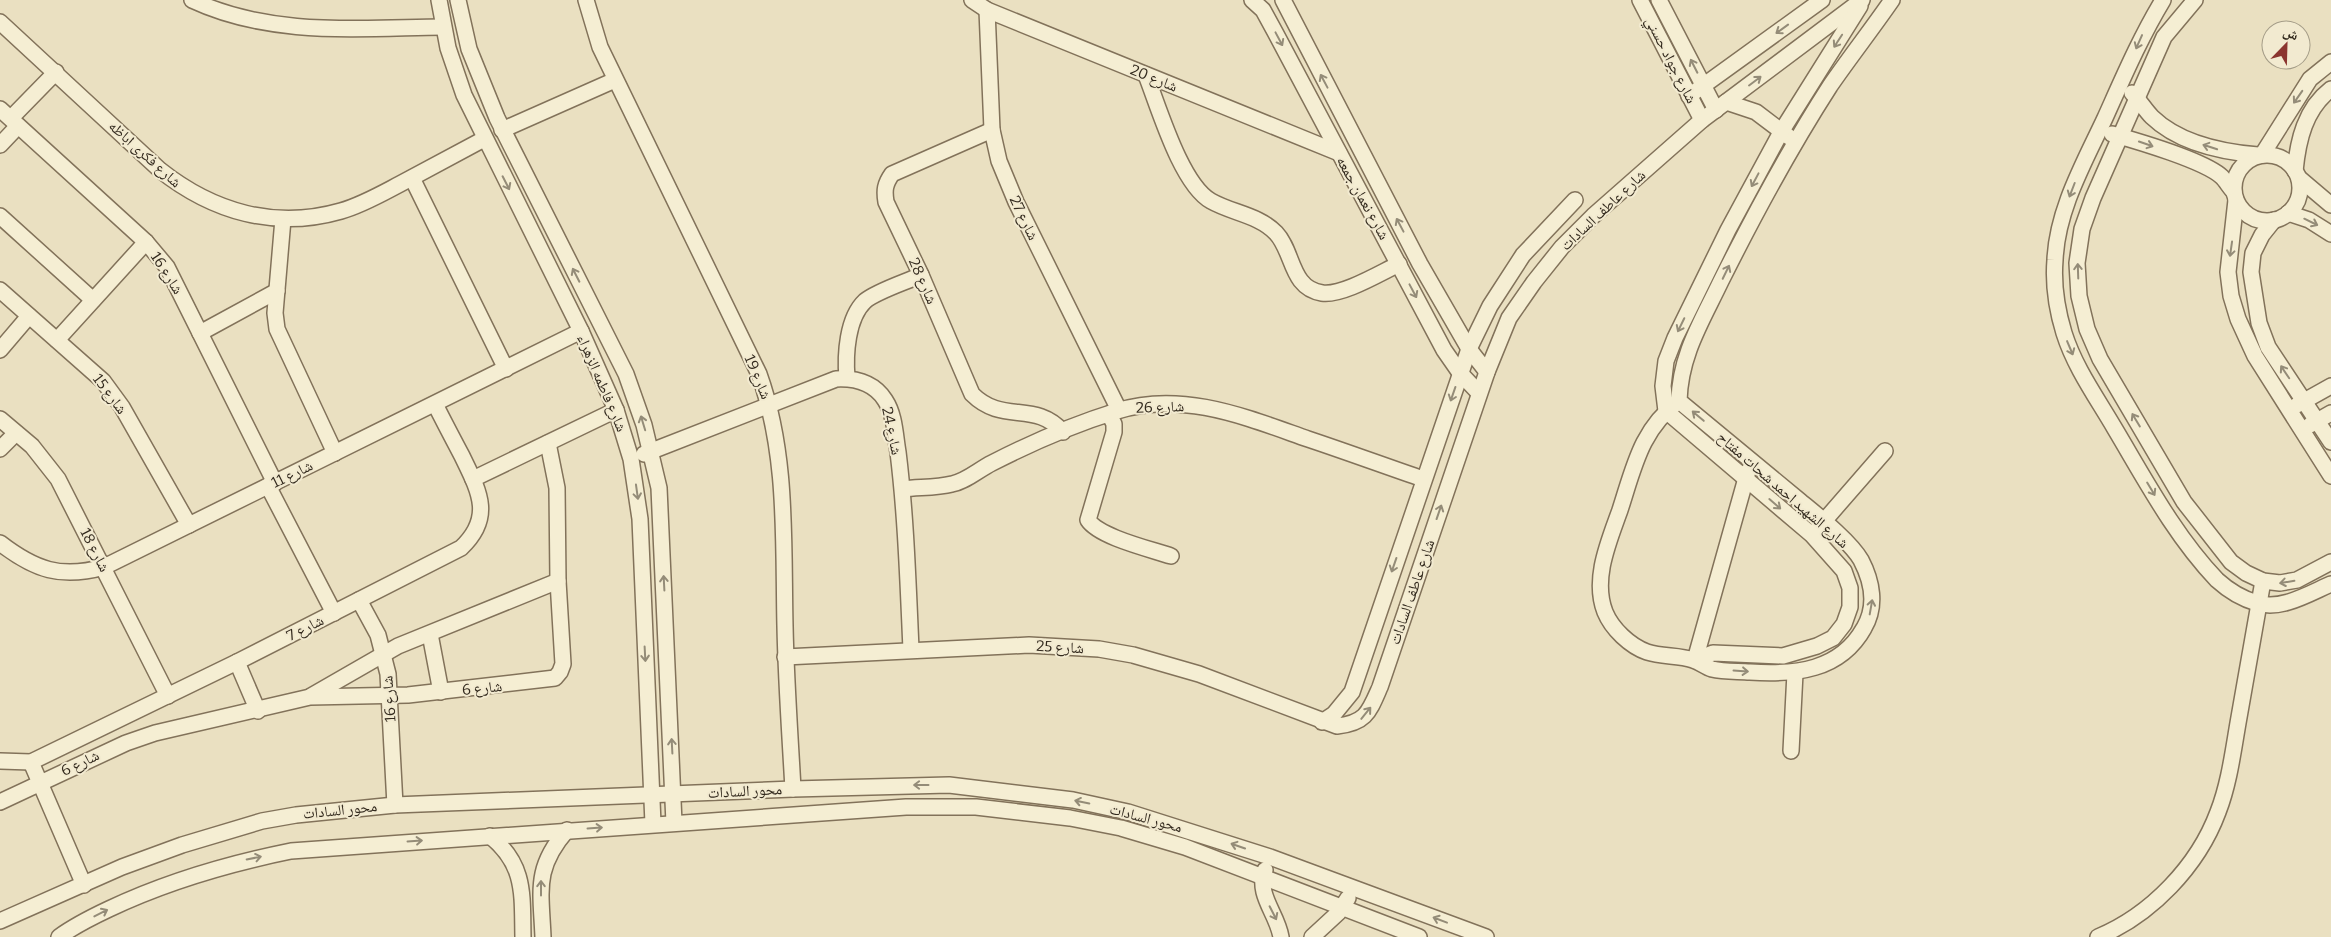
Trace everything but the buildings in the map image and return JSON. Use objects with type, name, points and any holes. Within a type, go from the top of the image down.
[{"type":"street","points":[[192,0],[240,18],[289,27],[443,27]]},
{"type":"street","name":"شارع فاطمه الزهراء","points":[[439,0],[443,27],[464,95],[581,331],[616,410],[631,459],[640,519],[653,824]]},
{"type":"street","name":"شارع فاطمه الزهراء","points":[[458,0],[469,50],[502,130],[626,374],[651,451],[659,488],[674,823]]},
{"type":"street","name":"شارع 19","points":[[586,0],[600,47],[759,374],[770,406],[782,484],[785,657],[793,789]]},
{"type":"street","name":"شارع 20","points":[[972,0],[987,10],[1339,153]]},
{"type":"street","name":"شارع جواد حسني","points":[[1640,0],[1702,120]]},
{"type":"street","name":"شارع جواد حسني","points":[[1660,0],[1704,86],[1721,106]]},
{"type":"street","points":[[1689,96],[1822,0]]},
{"type":"street","points":[[1666,411],[1663,386],[1666,361],[1675,338],[1728,230],[1781,132],[1863,0]]},
{"type":"street","name":"شارع عاطف السادات","points":[[1322,722],[1337,726],[1351,725],[1364,718],[1372,706],[1486,372],[1509,318],[1534,282],[1586,222],[1702,120],[1863,0]]},
{"type":"street","points":[[1751,461],[1695,660],[1647,652],[1622,637],[1605,613],[1600,584],[1605,555],[1640,448],[1650,428],[1666,411],[1679,401],[1684,361],[1742,238],[1797,141],[1831,86],[1892,0]]},
{"type":"street","points":[[2163,0],[2145,28],[2072,188],[2060,223],[2055,260],[2056,297],[2064,333],[2078,368],[2166,516],[2218,581],[2237,595],[2259,604],[2280,603],[2301,598],[2331,584]]},
{"type":"street","points":[[2195,0],[2164,37],[2093,198],[2082,230],[2078,263],[2079,296],[2087,329],[2100,359],[2184,502],[2231,562],[2246,573],[2263,581],[2280,583],[2297,580],[2331,562]]},
{"type":"street","name":"شارع نعمان جمعه","points":[[1254,1],[1267,17],[1444,350],[1460,373],[1479,393]]},
{"type":"street","points":[[1267,17],[1285,1]]},
{"type":"street","name":"شارع نعمان جمعه","points":[[1285,1],[1420,264],[1469,348],[1486,372]]},
{"type":"street","name":"شارع 27","points":[[987,10],[992,130],[999,161],[1010,191],[1114,412],[1114,432],[1088,520],[1091,525],[1108,533],[1171,556]]},
{"type":"street","name":"شارع فكرى اباظه","points":[[0,22],[160,170],[184,189],[233,211],[283,219],[315,217],[342,211],[412,178],[484,138]]},
{"type":"street","points":[[2331,62],[2310,79],[2260,155],[2247,160],[2239,169],[2234,180],[2235,196],[2228,272],[2231,296],[2238,319],[2255,356],[2331,476]]},
{"type":"street","points":[[0,145],[10,118],[56,72]]},
{"type":"street","points":[[1146,75],[1176,151],[1196,188],[1210,200],[1264,224],[1276,232],[1284,244],[1298,279],[1308,288],[1321,293],[1334,293],[1399,264]]},
{"type":"street","points":[[484,138],[615,80]]},
{"type":"street","points":[[2121,82],[2152,117],[2171,132],[2210,148],[2281,158],[2331,205]]},
{"type":"street","points":[[2331,89],[2308,116],[2298,142],[2297,174],[2300,191],[2296,203],[2262,235],[2254,253],[2251,272],[2254,298],[2268,347],[2331,442]]},
{"type":"street","points":[[1721,106],[1756,112],[1781,132],[1797,141]]},
{"type":"street","name":"شارع 16","points":[[10,118],[146,242],[166,267],[200,333],[334,613]]},
{"type":"street","points":[[484,138],[502,130]]},
{"type":"street","name":"شارع 28","points":[[992,130],[892,174],[886,182],[884,192],[886,202],[921,275],[972,394],[981,403],[993,409],[1037,414],[1047,418],[1062,432]]},
{"type":"street","points":[[2099,130],[2121,136],[2203,166],[2221,176],[2242,210],[2251,217],[2262,220],[2281,217],[2309,220],[2331,234]]},
{"type":"street","points":[[412,178],[506,369]]},
{"type":"street","name":"شارع عاطف السادات","points":[[1322,722],[1334,714],[1352,692],[1469,348],[1490,306],[1523,255],[1575,200]]},
{"type":"street","points":[[0,216],[93,300]]},
{"type":"street","points":[[283,219],[277,291],[277,329],[335,453]]},
{"type":"street","points":[[57,340],[146,242]]},
{"type":"street","points":[[631,459],[770,406],[836,378],[847,378],[847,351],[858,309],[867,300],[921,275]]},
{"type":"street","name":"شارع 15","points":[[0,290],[103,381],[122,407],[189,525]]},
{"type":"street","points":[[200,333],[277,291]]},
{"type":"street","points":[[1490,306],[1509,318]]},
{"type":"street","points":[[0,350],[29,316]]},
{"type":"street","name":"شارع 11","points":[[0,543],[28,563],[46,570],[66,573],[85,572],[104,567],[581,331]]},
{"type":"street","name":"شارع 24","points":[[847,378],[858,380],[873,388],[885,399],[890,409],[903,489],[911,649]]},
{"type":"street","points":[[2289,410],[2331,386]]},
{"type":"street","name":"شارع الشهيد احمد شحات مفتاح","points":[[1679,401],[1824,521],[1859,557],[1869,576],[1872,598],[1869,620],[1858,640],[1842,655],[1824,666],[1795,673],[1711,669],[1695,660]]},
{"type":"street","name":"شارع 7","points":[[0,761],[31,762],[237,662],[452,554],[469,541],[479,523],[481,498],[435,404]]},
{"type":"street","name":"شارع 26","points":[[903,489],[952,484],[967,478],[992,463],[1062,432],[1114,412],[1149,404],[1181,404],[1213,408],[1244,416],[1423,479]]},
{"type":"street","points":[[473,479],[616,410]]},
{"type":"street","name":"شارع الشهيد احمد شحات مفتاح","points":[[1666,411],[1812,535],[1844,571],[1850,588],[1850,606],[1844,624],[1833,638],[1800,652],[1783,656],[1713,654],[1695,660]]},
{"type":"street","points":[[2302,430],[2331,413]]},
{"type":"street","name":"شارع 18","points":[[0,419],[32,446],[58,479],[168,696]]},
{"type":"street","points":[[0,449],[16,433]]},
{"type":"street","name":"شارع 6","points":[[0,802],[97,755],[155,733],[258,711],[310,697],[442,692],[555,678],[563,664],[558,581],[556,488],[548,443]]},
{"type":"street","points":[[1812,535],[1885,451]]},
{"type":"street","name":"شارع 6","points":[[310,697],[384,653],[498,604],[558,581]]},
{"type":"street","points":[[2098,937],[2113,931],[2158,900],[2193,860],[2218,812],[2231,760],[2263,581]]},
{"type":"street","name":"شارع 16","points":[[359,600],[378,635],[384,653],[389,695],[395,805]]},
{"type":"street","points":[[430,634],[442,692]]},
{"type":"street","name":"شارع 25","points":[[785,657],[911,649],[1029,645],[1099,650],[1133,655],[1208,676],[1322,722]]},
{"type":"street","points":[[237,662],[258,711]]},
{"type":"street","points":[[1791,751],[1795,673]]},
{"type":"street","points":[[31,762],[84,885]]},
{"type":"street","name":"محور السادات","points":[[0,921],[122,867],[174,848],[262,821],[296,815],[395,805],[793,789],[949,785],[1044,796],[1128,812],[1270,857],[1486,937]]},
{"type":"street","name":"محور السادات","points":[[59,937],[135,896],[189,876],[235,862],[299,850],[906,807],[976,807],[1019,810],[1121,828],[1185,847],[1262,878],[1343,906],[1412,936]]},
{"type":"street","points":[[544,937],[542,870],[547,856],[567,830]]},
{"type":"street","points":[[490,836],[502,845],[518,869],[521,884],[523,937]]},
{"type":"street","points":[[1270,857],[1262,878],[1264,895],[1277,920],[1281,937]]},
{"type":"street","points":[[1312,937],[1343,906],[1353,887]]}]
